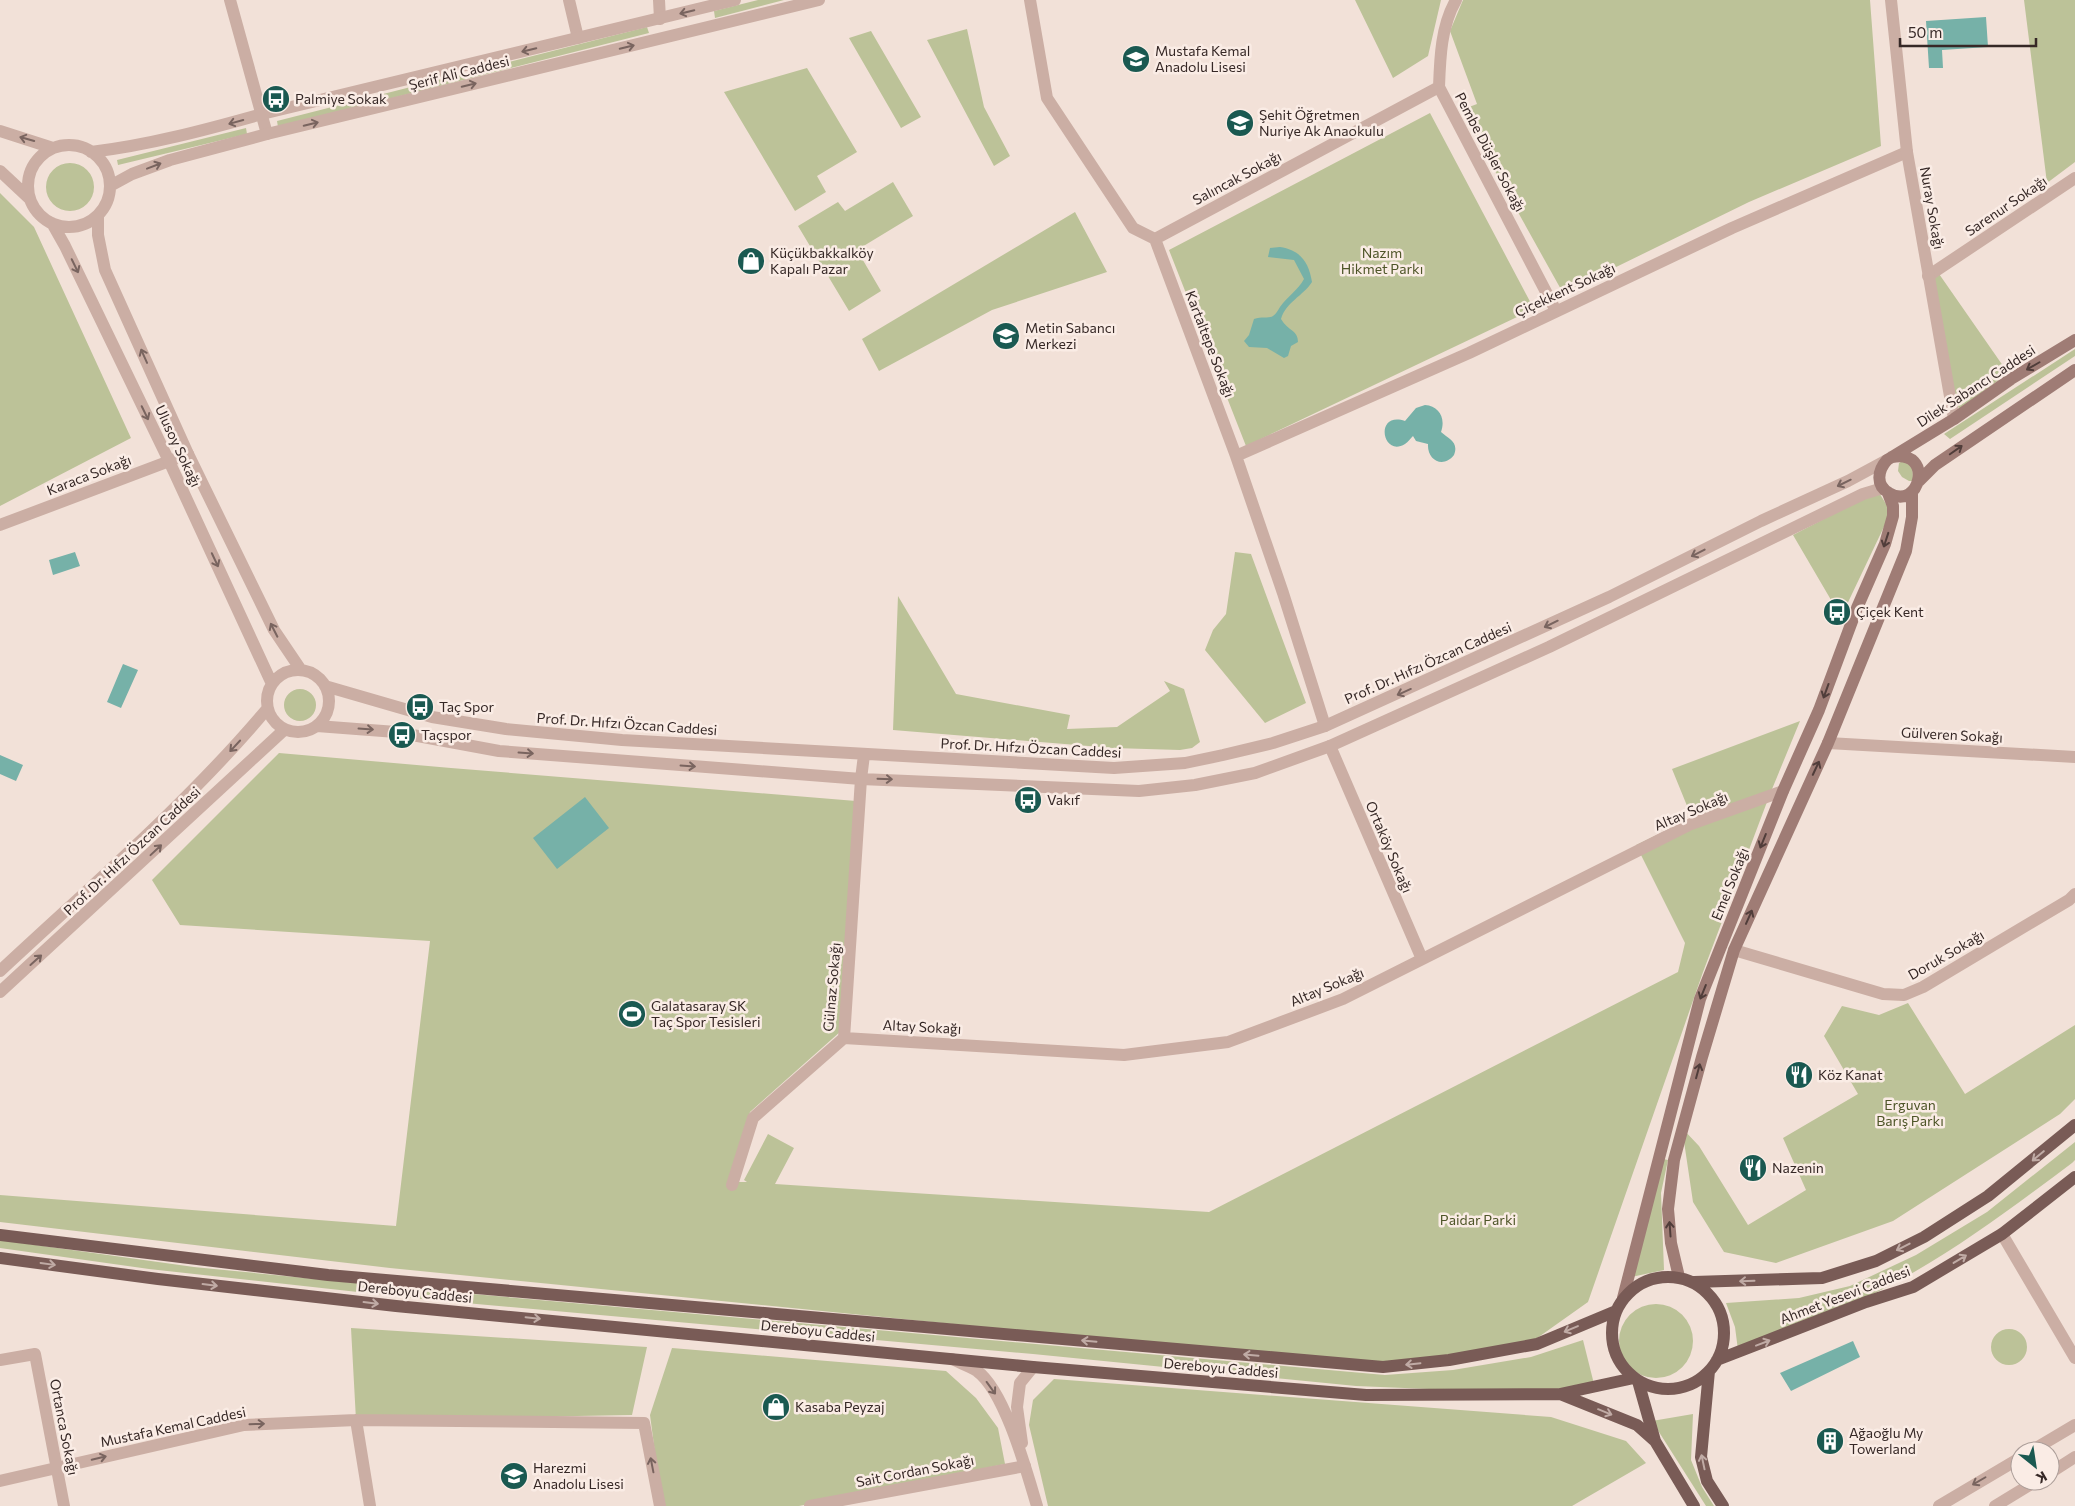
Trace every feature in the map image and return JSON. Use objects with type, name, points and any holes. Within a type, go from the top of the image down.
[{"type":"main road","name":"Dilek Sabancı Caddesi","points":[[1890,458],[1954,419],[2011,379],[2075,340]]},
{"type":"main road","points":[[1679,1277],[1671,1243],[1668,1208],[1674,1160],[1734,950],[1828,743],[1906,551],[1915,487],[1920,475],[1915,463],[1904,456],[1890,458],[1880,470],[1879,477],[1886,491],[1900,496],[1915,487],[1935,465],[2075,370]]},
{"type":"main road","name":"Emel Sokağı","points":[[1623,1298],[1700,999],[1783,791],[1819,710],[1857,608],[1885,544],[1893,516],[1893,506],[1886,491]]},
{"type":"main road","name":"Ahmet Yesevi Caddesi","points":[[1694,1282],[1822,1278],[1876,1261],[1924,1236],[1988,1196],[2075,1125]]},
{"type":"main road","name":"Ahmet Yesevi Caddesi","points":[[1717,1360],[1866,1302],[1913,1287],[2002,1234],[2075,1177]]},
{"type":"main road","name":"Dereboyu Caddesi","points":[[0,1235],[328,1276],[1383,1367],[1449,1360],[1537,1344],[1616,1310]]},
{"type":"main road","name":"Dereboyu Caddesi","points":[[0,1258],[396,1306],[952,1360],[1366,1396],[1560,1394],[1636,1379]]},
{"type":"main road","points":[[1664,1276],[1679,1277],[1694,1282],[1709,1293],[1719,1308],[1724,1325],[1724,1344],[1709,1372],[1698,1380],[1686,1386],[1673,1389],[1652,1387],[1636,1379],[1618,1360],[1613,1348],[1612,1323],[1616,1310],[1623,1298],[1635,1287],[1648,1279],[1664,1276]]},
{"type":"main road","points":[[1709,1372],[1701,1456],[1707,1480],[1723,1506]]},
{"type":"main road","points":[[1636,1379],[1655,1441],[1694,1506]]},
{"type":"main road","points":[[1560,1394],[1637,1425],[1655,1441]]},
{"type":"street","points":[[230,0],[267,134]]},
{"type":"street","points":[[569,0],[578,38]]},
{"type":"street","points":[[659,0],[660,19],[667,37]]},
{"type":"street","name":"Şerif Ali Caddesi","points":[[91,152],[144,144],[735,0]]},
{"type":"street","name":"Şerif Ali Caddesi","points":[[110,186],[132,174],[170,160],[267,134],[819,0]]},
{"type":"street","points":[[1030,0],[1047,98],[1133,228],[1155,239]]},
{"type":"street","name":"Pembe Düşler Sokağı","points":[[1456,0],[1448,13],[1440,52],[1439,88],[1556,311]]},
{"type":"street","name":"Nuray Sokağı","points":[[1891,0],[1907,152],[1954,419]]},
{"type":"street","name":"Salıncak Sokağı","points":[[1155,239],[1439,88]]},
{"type":"street","points":[[0,131],[53,148]]},
{"type":"street","points":[[30,199],[28,186],[30,173],[36,161],[53,148],[72,145],[91,152],[105,166],[110,178],[110,186]]},
{"type":"street","name":"Çiçekkent Sokağı","points":[[1236,456],[1468,353],[1732,228],[1907,152]]},
{"type":"street","name":"Ulusoy Sokağı","points":[[0,171],[30,199],[36,210],[52,223],[70,255],[169,461],[272,684]]},
{"type":"street","name":"Sarenur Sokağı","points":[[1928,276],[2075,178]]},
{"type":"street","name":"Ulusoy Sokağı","points":[[110,186],[106,204],[98,216],[98,235],[105,270],[188,454],[274,630],[301,670]]},
{"type":"street","points":[[52,223],[73,227],[86,224],[98,216]]},
{"type":"street","name":"Kartaltepe Sokağı","points":[[1155,239],[1236,456],[1283,593],[1325,726]]},
{"type":"street","name":"Karaca Sokağı","points":[[0,525],[188,454]]},
{"type":"street","name":"Prof. Dr. Hıfzı Özcan Caddesi","points":[[301,670],[313,673],[321,679],[325,686],[432,717],[506,730],[622,740],[1114,768],[1185,763],[1273,743],[1325,726],[1442,675],[1609,597],[1761,521],[1848,481],[1890,458]]},
{"type":"street","points":[[317,726],[396,732],[500,751],[861,779],[1139,791],[1195,785],[1255,773],[1330,746],[1549,647],[1863,494],[1886,491]]},
{"type":"street","points":[[272,684],[282,674],[291,670],[301,670]]},
{"type":"street","name":"Prof. Dr. Hıfzı Özcan Caddesi","points":[[0,971],[183,799],[236,746],[267,709],[266,700],[272,684]]},
{"type":"street","points":[[267,709],[276,725],[284,730],[304,732],[317,726],[327,714],[329,704],[325,686]]},
{"type":"street","name":"Ortaköy Sokağı","points":[[1325,726],[1330,746],[1422,959]]},
{"type":"street","name":"Prof. Dr. Hıfzı Özcan Caddesi","points":[[0,992],[284,730]]},
{"type":"street","name":"Gülveren Sokağı","points":[[1828,743],[2075,757]]},
{"type":"street","name":"Gülnaz Sokağı","points":[[732,1185],[753,1118],[844,1038],[864,755]]},
{"type":"street","name":"Altay Sokağı","points":[[844,1038],[1124,1055],[1228,1042],[1342,999],[1692,824],[1783,791]]},
{"type":"street","name":"Doruk Sokağı","points":[[1734,950],[1882,994],[1904,995],[1923,987],[2069,900],[2075,894]]},
{"type":"street","points":[[2002,1234],[2075,1358]]},
{"type":"street","name":"Ortanca Sokağı","points":[[0,1360],[35,1354],[64,1506]]},
{"type":"street","points":[[952,1360],[977,1372],[993,1389],[1025,1466],[1037,1506]]},
{"type":"street","points":[[1025,1466],[1017,1408],[1020,1383],[1033,1367]]},
{"type":"street","points":[[356,1420],[370,1506]]},
{"type":"street","name":"Mustafa Kemal Caddesi","points":[[0,1480],[244,1425],[356,1420],[644,1423],[660,1506]]},
{"type":"street","points":[[2048,1441],[2075,1425]]},
{"type":"street","points":[[2060,1466],[2075,1457]]},
{"type":"street","points":[[1938,1506],[2010,1464]]},
{"type":"street","name":"Sait Cordan Sokağı","points":[[810,1506],[1025,1466]]},
{"type":"street","points":[[1995,1506],[2020,1491]]},
{"type":"green space","points":[[758,0],[784,0],[715,18],[714,11]]},
{"type":"green space","points":[[1355,0],[1441,0],[1428,56],[1393,78]]},
{"type":"green space","points":[[1463,0],[1870,0],[1881,146],[1749,202],[1563,293],[1461,110],[1477,104],[1450,31]]},
{"type":"green space","points":[[2024,0],[2075,0],[2075,162],[2047,183]]},
{"type":"green space","points":[[647,27],[649,33],[278,127],[277,121]]},
{"type":"green space","points":[[967,29],[984,107],[1010,156],[994,166],[927,40]]},
{"type":"green space","points":[[871,31],[921,117],[901,128],[849,38]]},
{"type":"green space","points":[[807,68],[857,152],[817,176],[826,192],[795,211],[724,92]]},
{"type":"green space","name":"Nazım Hikmet Parkı","points":[[1430,113],[1534,309],[1246,446],[1169,250]]},
{"type":"green space","points":[[246,128],[247,134],[118,165],[117,160]]},
{"type":"green space","points":[[70,163],[79,165],[87,170],[92,178],[94,187],[92,196],[87,204],[79,209],[70,211],[61,209],[53,204],[48,196],[46,187],[48,178],[53,170],[61,165]]},
{"type":"green space","points":[[893,182],[913,216],[857,250],[881,291],[849,311],[798,226],[838,202],[845,211]]},
{"type":"green space","points":[[0,193],[34,227],[131,438],[0,506]]},
{"type":"green space","points":[[1075,212],[1107,272],[992,310],[879,371],[862,339]]},
{"type":"green space","points":[[1937,271],[2008,373],[1959,410],[1928,276]]},
{"type":"green space","points":[[2075,349],[2075,356],[1950,439],[1944,434]]},
{"type":"green space","points":[[1912,456],[1913,481],[1909,481],[1902,477],[1898,471],[1899,463]]},
{"type":"green space","points":[[1878,491],[1891,512],[1841,617],[1793,535]]},
{"type":"green space","points":[[1235,552],[1251,554],[1306,703],[1265,723],[1205,650],[1213,630],[1226,614]]},
{"type":"green space","points":[[898,596],[956,694],[1070,715],[1067,729],[1117,727],[1170,691],[1164,681],[1184,689],[1200,742],[1192,748],[1180,750],[1113,748],[893,730]]},
{"type":"green space","points":[[300,689],[306,690],[311,694],[315,699],[315,711],[311,716],[306,720],[300,721],[294,720],[289,716],[285,711],[284,705],[285,699],[289,694],[294,690]]},
{"type":"green space","name":"Paidar Parki","points":[[1800,721],[1770,794],[1703,972],[1588,1302],[1533,1341],[1383,1367],[390,1268],[0,1222],[0,1195],[396,1226],[430,941],[180,925],[152,880],[279,753],[856,801],[841,1031],[750,1112],[730,1182],[747,1182],[744,1180],[768,1134],[794,1148],[775,1184],[1209,1212],[1678,972],[1685,943],[1636,845],[1692,818],[1672,769]]},
{"type":"green space","name":"Erguvan Barış Parkı","points":[[1908,1003],[1965,1094],[2075,1025],[2075,1099],[2060,1114],[1893,1221],[1776,1263],[1724,1252],[1693,1202],[1682,1128],[1699,1146],[1748,1225],[1806,1190],[1783,1138],[1858,1094],[1824,1036],[1842,1006],[1879,1015]]},
{"type":"green space","points":[[2075,1142],[2075,1160],[2072,1163],[2025,1198],[1927,1265],[1858,1301],[1738,1350],[1735,1327],[1726,1303],[1799,1298],[1850,1286],[1916,1255],[1987,1212]]},
{"type":"green space","points":[[1663,1159],[1668,1160],[1661,1193],[1664,1270],[1622,1279]]},
{"type":"green space","points":[[0,1240],[194,1267],[427,1290],[1385,1375],[1453,1370],[1531,1357],[1583,1340],[1594,1384],[1528,1393],[1356,1386],[1033,1354],[421,1299],[149,1269],[0,1248]]},
{"type":"green space","points":[[1656,1304],[1677,1310],[1687,1320],[1693,1341],[1687,1362],[1677,1372],[1656,1378],[1635,1372],[1625,1362],[1619,1341],[1625,1320],[1635,1310]]},
{"type":"green space","points":[[351,1328],[647,1347],[632,1415],[356,1420]]},
{"type":"green space","points":[[2009,1329],[2022,1334],[2027,1347],[2022,1360],[2009,1365],[1996,1360],[1991,1347],[1996,1334]]},
{"type":"green space","points":[[672,1348],[946,1371],[976,1398],[998,1428],[1005,1464],[799,1506],[662,1506],[650,1415]]},
{"type":"green space","points":[[1054,1379],[1551,1417],[1626,1441],[1646,1463],[1572,1506],[1048,1506],[1029,1425],[1033,1400]]},
{"type":"green space","points":[[1693,1414],[1691,1460],[1702,1487],[1714,1506],[1706,1506],[1652,1421]]},
{"type":"water","points":[[1986,17],[1988,47],[1942,50],[1943,68],[1929,68],[1926,21]]},
{"type":"water","points":[[1280,247],[1293,251],[1302,258],[1309,269],[1312,282],[1283,313],[1281,319],[1298,338],[1298,342],[1291,346],[1288,356],[1284,358],[1267,348],[1249,347],[1244,341],[1249,335],[1254,319],[1274,315],[1304,279],[1294,260],[1268,257],[1270,248]]},
{"type":"water","points":[[1425,405],[1438,410],[1442,418],[1441,432],[1450,439],[1455,447],[1454,455],[1450,459],[1441,462],[1436,461],[1428,450],[1428,444],[1416,441],[1413,436],[1405,444],[1397,447],[1391,445],[1387,440],[1385,428],[1389,422],[1395,420],[1405,421],[1416,408]]},
{"type":"water","points":[[75,552],[80,566],[53,575],[49,560]]},
{"type":"water","points":[[123,664],[138,670],[121,708],[107,702]]},
{"type":"water","points":[[0,755],[23,765],[16,781],[0,774]]},
{"type":"water","points":[[585,797],[609,828],[557,869],[533,838]]},
{"type":"water","points":[[1853,1341],[1860,1357],[1791,1391],[1780,1373]]},
{"type":"place","name":"Mustafa Kemal Anadolu Lisesi","points":[[1136,59]]},
{"type":"place","name":"Palmiye Sokak","points":[[276,99]]},
{"type":"place","name":"Şehit Öğretmen Nuriye Ak Anaokulu","points":[[1240,123]]},
{"type":"place","name":"Küçükbakkalköy Kapalı Pazar","points":[[751,261]]},
{"type":"place","name":"Metin Sabancı Merkezi","points":[[1006,336]]},
{"type":"place","name":"Çiçek Kent","points":[[1837,612]]},
{"type":"place","name":"Taç Spor","points":[[420,707]]},
{"type":"place","name":"Taçspor","points":[[402,735]]},
{"type":"place","name":"Vakıf","points":[[1028,800]]},
{"type":"place","name":"Galatasaray SK Taç Spor Tesisleri","points":[[632,1014]]},
{"type":"place","name":"Köz Kanat","points":[[1799,1075]]},
{"type":"place","name":"Nazenin","points":[[1753,1168]]},
{"type":"place","name":"Kasaba Peyzaj","points":[[776,1407]]},
{"type":"place","name":"Ağaoğlu My Towerland","points":[[1830,1441]]},
{"type":"place","name":"Harezmi Anadolu Lisesi","points":[[514,1476]]}]
